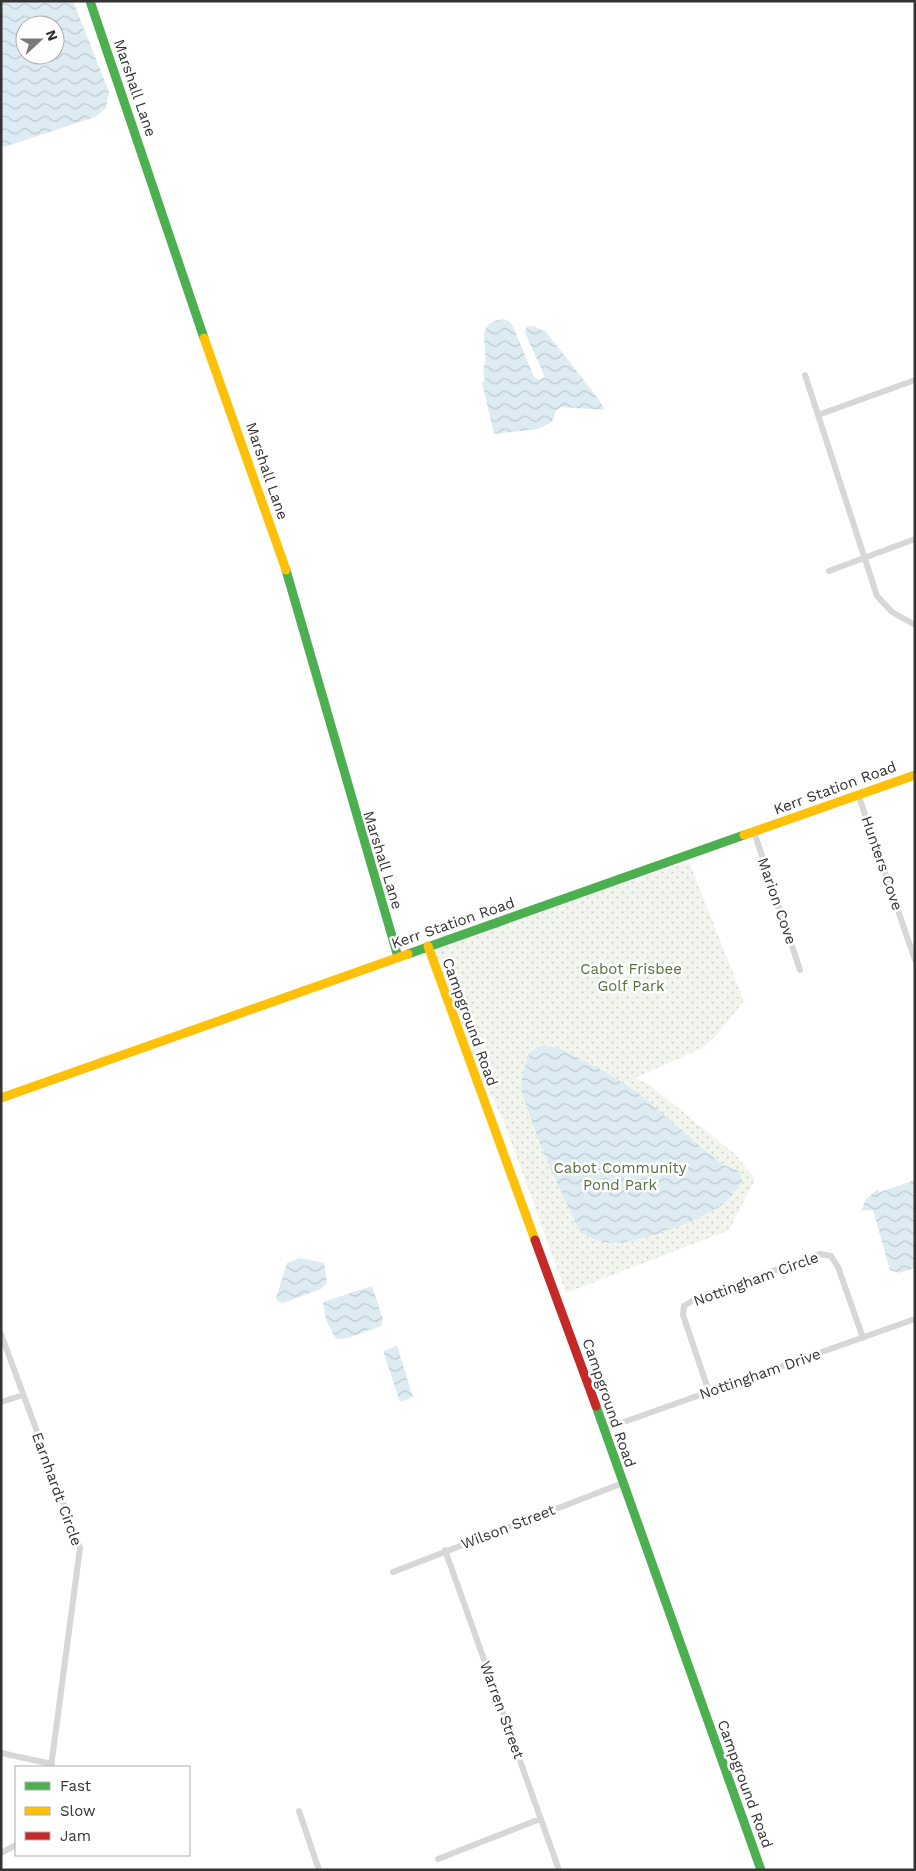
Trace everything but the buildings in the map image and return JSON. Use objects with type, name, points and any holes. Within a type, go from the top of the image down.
[{"type":"street","name":"Marshall Lane","points":[[90,1],[133,123],[197,319],[250,464],[292,589],[337,752],[398,957]]},
{"type":"street","points":[[805,376],[876,596],[884,606],[915,625]]},
{"type":"street","points":[[818,415],[915,380]]},
{"type":"street","points":[[829,572],[915,540]]},
{"type":"street","name":"Kerr Station Road","points":[[1,1098],[915,775]]},
{"type":"street","name":"Hunters Cove","points":[[858,794],[915,960]]},
{"type":"street","name":"Marion Cove","points":[[754,832],[800,970]]},
{"type":"street","name":"Campground Road","points":[[428,946],[604,1429],[761,1870]]},
{"type":"street","name":"Nottingham Circle","points":[[708,1392],[683,1315],[684,1306],[697,1298],[820,1254],[831,1256],[838,1267],[863,1338]]},
{"type":"street","name":"Nottingham Drive","points":[[604,1429],[915,1319]]},
{"type":"street","name":"Earnhardt Circle","points":[[1,1334],[80,1548],[52,1766]]},
{"type":"street","points":[[1,1402],[23,1395]]},
{"type":"street","name":"Wilson Street","points":[[393,1572],[445,1550],[622,1483]]},
{"type":"street","name":"Warren Street","points":[[445,1550],[559,1870]]},
{"type":"street","points":[[1,1753],[52,1766]]},
{"type":"street","points":[[298,1811],[319,1870]]},
{"type":"street","points":[[438,1859],[540,1818]]},
{"type":"street","points":[[1,1853],[15,1846]]},
{"type":"green space","points":[[689,862],[744,1001],[714,1038],[702,1048],[635,1078],[651,1086],[736,1155],[755,1179],[729,1230],[566,1293],[504,1122],[457,1024],[428,946]]},
{"type":"water","points":[[1,1],[73,1],[109,92],[106,108],[95,117],[1,148]]},
{"type":"water","points":[[502,319],[509,321],[513,326],[534,377],[539,380],[544,377],[525,333],[527,326],[534,326],[546,332],[600,401],[604,410],[561,407],[556,411],[552,422],[538,429],[494,434],[482,383],[485,380],[483,372],[485,355],[484,336],[488,326]]},
{"type":"water","points":[[544,1045],[561,1049],[609,1074],[637,1092],[721,1164],[739,1171],[742,1180],[734,1193],[723,1204],[701,1217],[669,1230],[636,1240],[611,1243],[594,1239],[579,1230],[543,1152],[521,1090],[522,1076],[529,1054],[535,1048]]},
{"type":"water","points":[[915,1180],[915,1268],[899,1273],[890,1270],[873,1210],[861,1211],[866,1199],[877,1190],[880,1192]]},
{"type":"water","points":[[300,1258],[324,1263],[327,1282],[321,1289],[283,1303],[278,1302],[276,1298],[287,1263]]},
{"type":"water","points":[[372,1286],[383,1319],[381,1326],[348,1338],[336,1339],[326,1320],[323,1302]]},
{"type":"water","points":[[397,1346],[413,1397],[400,1402],[383,1351]]},
{"type":"traffic: fast","points":[[90,1],[204,338]]},
{"type":"traffic: fast","points":[[286,570],[398,957]]},
{"type":"traffic: fast","points":[[408,954],[744,835]]},
{"type":"traffic: fast","points":[[596,1406],[761,1870]]},
{"type":"traffic: slow","points":[[204,338],[286,570]]},
{"type":"traffic: slow","points":[[744,835],[915,775]]},
{"type":"traffic: slow","points":[[428,946],[535,1240]]},
{"type":"traffic: slow","points":[[1,1098],[408,954]]},
{"type":"traffic: jam","points":[[535,1240],[596,1406]]},
{"type":"park label","name":"Cabot Frisbee Golf Park","points":[[631,978]]},
{"type":"park label","name":"Cabot Community Pond Park","points":[[620,1176]]}]
